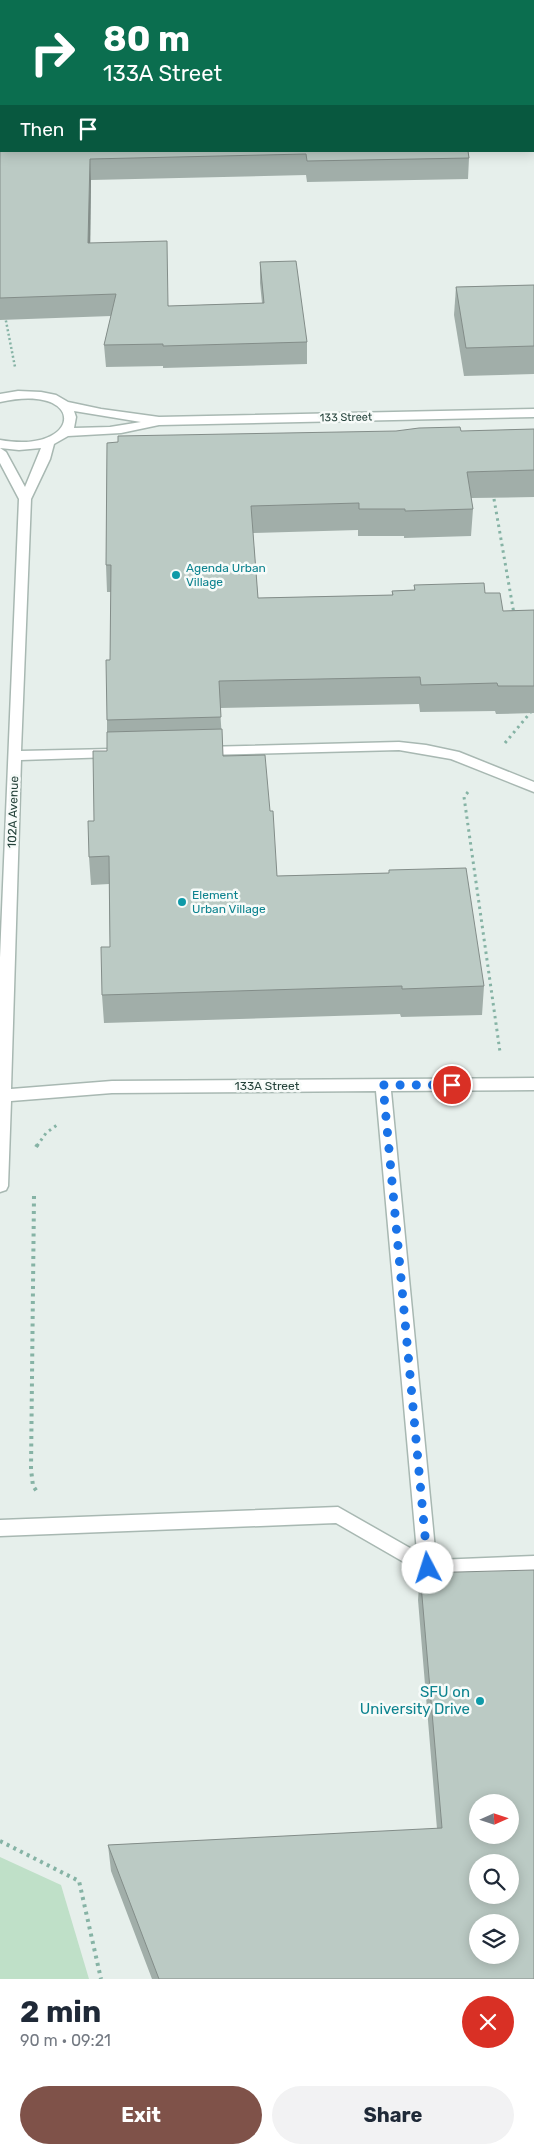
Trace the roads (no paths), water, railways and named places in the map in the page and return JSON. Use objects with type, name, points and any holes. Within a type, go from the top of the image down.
[{"type":"street","name":"133 Street","points":[[0,398],[22,394],[36,394],[56,400],[64,405],[101,413],[159,421],[534,413]]},
{"type":"street","points":[[0,444],[22,447],[49,442],[65,432],[70,425],[71,418],[64,405]]},
{"type":"street","name":"133 Street","points":[[65,432],[121,430],[159,421]]},
{"type":"street","name":"102A Avenue","points":[[0,1186],[14,756],[25,498],[44,459],[49,442]]},
{"type":"street","points":[[0,452],[25,498]]},
{"type":"street","points":[[191,751],[399,746],[426,749],[454,756],[534,787]]},
{"type":"street","points":[[14,756],[123,753]]},
{"type":"street","name":"133A Street","points":[[2,1096],[112,1088],[534,1084]]},
{"type":"street","points":[[383,1085],[428,1568]]},
{"type":"street","points":[[0,1528],[338,1515],[428,1568],[534,1564]]},
{"type":"place","name":"Agenda Urban Village","points":[[176,575]]},
{"type":"place","name":"Element Urban Village","points":[[182,902]]},
{"type":"place","name":"SFU on University Drive","points":[[480,1701]]}]
